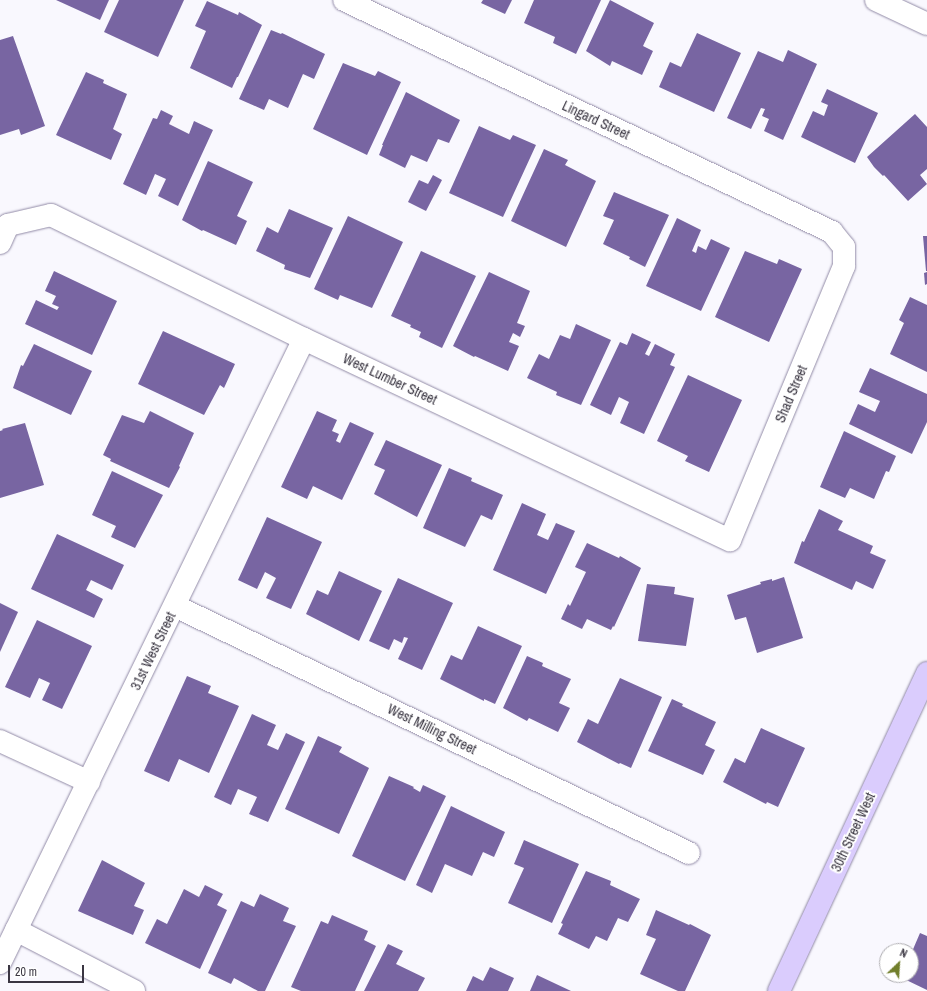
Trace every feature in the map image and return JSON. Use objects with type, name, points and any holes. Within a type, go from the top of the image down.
[{"type":"main road","name":"30th Street West","points":[[779,991],[927,673]]},
{"type":"street","name":"Lingard Street","points":[[344,0],[374,6],[832,232],[844,247]]},
{"type":"street","points":[[876,0],[927,24]]},
{"type":"street","name":"West Lumber Street","points":[[0,242],[8,226],[51,215],[304,339],[730,540]]},
{"type":"street","name":"Shad Street","points":[[730,540],[844,266],[844,247]]},
{"type":"street","name":"31st West Street","points":[[0,963],[304,339]]},
{"type":"street","name":"West Milling Street","points":[[175,606],[689,853]]},
{"type":"street","points":[[0,741],[89,782]]},
{"type":"street","points":[[16,930],[134,991]]},
{"type":"building","points":[[56,0],[109,0],[100,20]]},
{"type":"building","points":[[119,0],[184,0],[158,57],[104,32]]},
{"type":"building","points":[[483,0],[512,0],[505,14],[481,3]]},
{"type":"building","points":[[534,0],[601,0],[576,54],[553,43],[555,37],[524,23]]},
{"type":"building","points":[[610,0],[654,23],[643,46],[653,51],[642,75],[612,61],[610,66],[586,51]]},
{"type":"building","points":[[207,1],[238,15],[239,12],[262,25],[232,88],[190,68],[206,31],[195,26]]},
{"type":"building","points":[[271,30],[281,34],[282,33],[325,54],[314,79],[303,74],[288,108],[269,99],[264,110],[239,99]]},
{"type":"building","points":[[697,33],[741,53],[714,112],[659,87],[670,62],[681,67]]},
{"type":"building","points":[[13,36],[45,126],[21,135],[19,129],[0,135],[0,40]]},
{"type":"building","points":[[788,50],[817,64],[783,140],[764,131],[769,119],[762,116],[765,109],[761,108],[751,129],[727,118],[758,51],[783,62]]},
{"type":"building","points":[[343,63],[375,76],[378,71],[401,82],[367,155],[313,129]]},
{"type":"building","points":[[86,72],[104,80],[103,83],[127,94],[113,129],[122,134],[111,160],[56,135]]},
{"type":"building","points":[[827,89],[878,113],[855,163],[801,137],[813,111],[824,116],[828,105],[821,102]]},
{"type":"building","points":[[406,92],[460,120],[449,143],[438,139],[427,162],[411,155],[405,168],[379,155]]},
{"type":"building","points":[[161,110],[173,116],[169,124],[189,134],[194,121],[213,130],[178,206],[158,196],[166,179],[155,174],[146,195],[123,184],[153,118],[157,119]]},
{"type":"building","points":[[915,114],[927,127],[927,169],[920,175],[927,184],[908,201],[884,175],[883,176],[874,167],[867,157]]},
{"type":"building","points":[[479,126],[510,140],[513,135],[536,145],[503,217],[449,193]]},
{"type":"building","points":[[544,149],[568,160],[565,165],[596,181],[566,247],[511,221]]},
{"type":"building","points":[[208,161],[253,182],[237,216],[247,221],[236,245],[203,230],[202,231],[182,220]]},
{"type":"building","points":[[433,175],[442,180],[426,211],[408,202],[419,180],[428,184]]},
{"type":"building","points":[[614,192],[669,215],[645,267],[629,259],[630,257],[603,244],[614,220],[603,216]]},
{"type":"building","points":[[289,209],[333,228],[310,278],[284,269],[285,265],[256,251],[267,227],[278,233]]},
{"type":"building","points":[[348,216],[403,242],[372,308],[340,295],[338,300],[314,289]]},
{"type":"building","points":[[677,218],[701,230],[692,251],[696,253],[698,246],[706,250],[711,239],[730,248],[701,311],[646,286]]},
{"type":"building","points":[[923,236],[927,236],[927,271],[926,271]]},
{"type":"building","points":[[421,251],[476,276],[442,348],[419,337],[421,332],[410,327],[411,325],[391,316]]},
{"type":"building","points":[[745,251],[777,264],[779,259],[802,269],[769,342],[715,317]]},
{"type":"building","points":[[54,271],[117,301],[92,355],[25,324],[36,300],[57,310],[59,307],[52,304],[56,296],[45,291]]},
{"type":"building","points":[[489,272],[530,291],[517,323],[525,326],[520,337],[513,333],[509,342],[519,346],[508,371],[475,356],[474,357],[453,346]]},
{"type":"building","points":[[927,272],[927,284],[925,285],[924,273]]},
{"type":"building","points":[[910,297],[927,305],[927,372],[890,354],[904,323],[899,320]]},
{"type":"building","points":[[576,324],[611,340],[581,405],[556,395],[557,392],[527,378],[539,354],[549,359],[560,335],[570,339]]},
{"type":"building","points":[[163,331],[235,364],[224,388],[220,385],[204,415],[138,384]]},
{"type":"building","points":[[632,333],[651,342],[645,354],[649,356],[655,344],[675,354],[670,365],[675,367],[644,434],[620,423],[629,402],[619,397],[611,415],[590,405],[620,342],[627,345]]},
{"type":"building","points":[[34,344],[92,371],[71,415],[13,388],[21,365],[23,366]]},
{"type":"building","points":[[870,368],[927,394],[927,422],[912,454],[849,424],[858,404],[875,412],[880,401],[859,392]]},
{"type":"building","points":[[688,375],[742,400],[709,472],[685,461],[688,456],[657,441]]},
{"type":"building","points":[[150,411],[194,433],[179,466],[180,467],[169,488],[110,461],[111,459],[103,455],[122,415],[144,423]]},
{"type":"building","points":[[317,411],[337,420],[332,431],[339,434],[336,441],[340,443],[350,422],[374,433],[342,500],[313,486],[307,499],[281,487]]},
{"type":"building","points":[[25,423],[44,485],[0,498],[0,431],[3,430],[2,429]]},
{"type":"building","points":[[844,431],[896,456],[889,472],[886,471],[874,499],[850,488],[845,498],[820,487]]},
{"type":"building","points":[[386,440],[442,465],[417,517],[374,494],[385,470],[374,465]]},
{"type":"building","points":[[449,468],[472,478],[471,481],[503,495],[492,520],[481,515],[465,547],[423,528]]},
{"type":"building","points":[[112,471],[163,495],[135,548],[111,537],[116,526],[92,515]]},
{"type":"building","points":[[522,503],[546,514],[537,535],[548,540],[556,523],[575,531],[546,594],[493,570]]},
{"type":"building","points":[[819,509],[843,521],[838,530],[873,546],[870,553],[886,560],[873,589],[856,581],[852,590],[794,563],[802,541],[804,542]]},
{"type":"building","points":[[267,517],[322,542],[291,609],[266,598],[276,578],[265,572],[257,589],[238,580]]},
{"type":"building","points":[[57,534],[124,565],[112,590],[91,580],[86,590],[103,599],[94,618],[31,589]]},
{"type":"building","points":[[587,543],[619,558],[620,556],[641,568],[614,627],[613,626],[611,630],[587,619],[582,629],[561,619],[568,604],[570,606],[586,572],[575,567]]},
{"type":"building","points":[[339,571],[382,591],[359,641],[306,614],[317,590],[328,595]]},
{"type":"building","points":[[784,577],[803,638],[757,653],[746,617],[735,620],[727,595],[761,584],[760,582],[772,579],[772,581]]},
{"type":"building","points":[[398,578],[453,603],[422,670],[398,659],[408,638],[404,637],[402,643],[394,639],[389,650],[369,641]]},
{"type":"building","points":[[647,584],[675,587],[674,594],[694,598],[686,646],[638,641]]},
{"type":"building","points":[[0,603],[18,612],[0,652]]},
{"type":"building","points":[[37,620],[92,646],[62,709],[42,700],[50,683],[39,678],[30,698],[5,687]]},
{"type":"building","points":[[478,626],[522,646],[495,704],[484,699],[484,701],[440,679],[451,655],[462,660]]},
{"type":"building","points":[[527,656],[543,663],[542,666],[571,679],[559,703],[570,708],[558,732],[529,718],[527,721],[503,708]]},
{"type":"building","points":[[187,676],[211,686],[208,693],[239,706],[209,773],[179,759],[169,782],[144,771]]},
{"type":"building","points":[[620,678],[662,697],[631,768],[620,763],[619,764],[577,742],[588,719],[598,724]]},
{"type":"building","points":[[672,699],[683,704],[682,706],[716,722],[705,745],[715,750],[703,775],[648,751]]},
{"type":"building","points":[[252,714],[276,725],[267,745],[278,750],[286,733],[305,742],[268,822],[249,814],[257,797],[238,789],[231,805],[214,797]]},
{"type":"building","points":[[761,728],[805,748],[778,807],[767,802],[766,804],[723,782],[735,758],[745,763]]},
{"type":"building","points":[[318,736],[342,747],[339,752],[369,768],[339,834],[285,809]]},
{"type":"building","points":[[389,776],[414,787],[413,788],[420,792],[423,785],[446,796],[405,881],[352,856]]},
{"type":"building","points":[[451,806],[505,832],[494,857],[483,852],[472,876],[445,864],[432,893],[416,885]]},
{"type":"building","points":[[524,840],[579,864],[552,923],[508,903],[524,868],[514,864]]},
{"type":"building","points":[[102,860],[145,883],[134,906],[144,910],[133,935],[78,911]]},
{"type":"building","points":[[586,871],[611,881],[610,885],[640,899],[628,922],[618,918],[607,941],[596,936],[589,949],[558,934],[563,924],[561,923]]},
{"type":"building","points":[[205,885],[223,894],[217,905],[227,910],[200,969],[145,943],[157,919],[167,924],[184,889],[199,897]]},
{"type":"building","points":[[260,894],[289,908],[283,921],[296,926],[265,991],[258,991],[234,978],[231,984],[208,973],[241,901],[254,907]]},
{"type":"building","points":[[656,910],[689,925],[690,924],[711,935],[685,991],[678,991],[640,974],[656,939],[646,935]]},
{"type":"building","points":[[332,915],[368,931],[364,940],[376,946],[355,991],[301,991],[291,987],[321,921],[328,924]]},
{"type":"building","points":[[920,933],[927,936],[927,990],[912,983],[919,983],[919,943],[916,943]]},
{"type":"building","points":[[388,944],[403,951],[396,964],[425,978],[418,991],[364,991]]},
{"type":"building","points":[[490,967],[514,978],[508,991],[466,991],[473,976],[483,981]]},
{"type":"building","points":[[537,975],[571,991],[530,991]]}]
